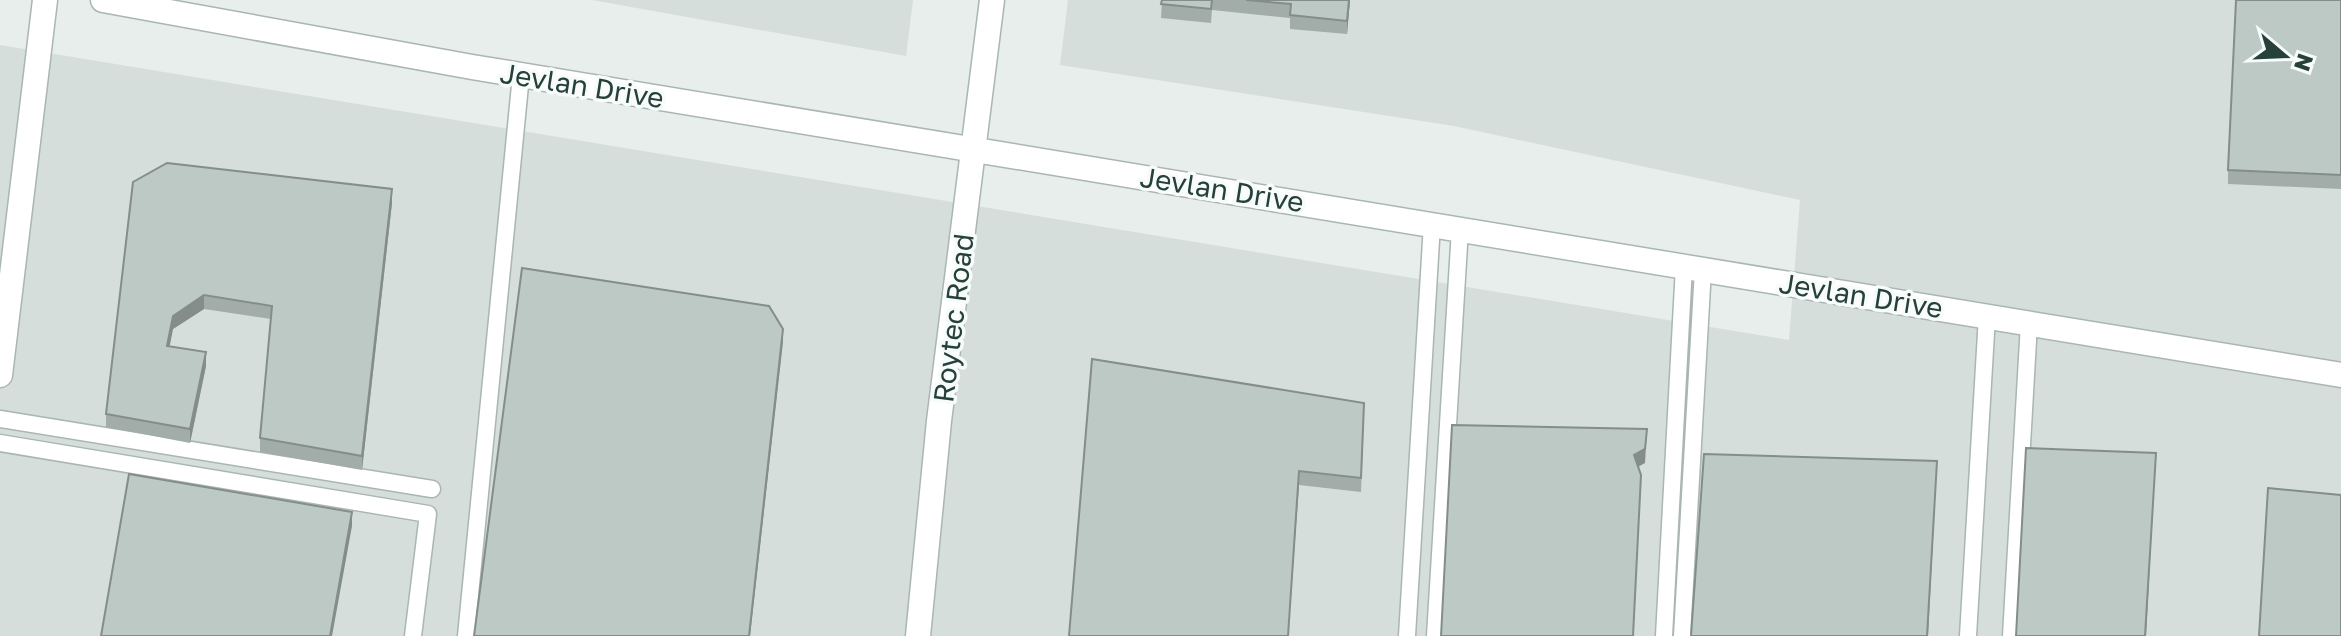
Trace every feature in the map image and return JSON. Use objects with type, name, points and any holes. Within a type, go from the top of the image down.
[{"type":"street","points":[[0,375],[45,0]]},
{"type":"street","name":"Jevlan Drive","points":[[103,0],[521,75],[2341,375]]},
{"type":"street","name":"Roytec Road","points":[[918,636],[939,421],[992,0]]},
{"type":"lane","points":[[466,636],[521,75]]},
{"type":"lane","points":[[1407,636],[1432,224]]},
{"type":"lane","points":[[1435,636],[1460,229]]},
{"type":"lane","points":[[1664,636],[1694,268]]},
{"type":"lane","points":[[1682,636],[1694,268]]},
{"type":"lane","points":[[1968,636],[1987,316]]},
{"type":"lane","points":[[2011,636],[2029,323]]},
{"type":"lane","points":[[0,419],[432,489]]},
{"type":"lane","points":[[0,443],[428,514],[413,636]]},
{"type":"shaded area","points":[[592,0],[913,0],[906,56]]},
{"type":"shaded area","points":[[1068,0],[2341,0],[2341,636],[0,636],[0,45],[1789,340],[1800,200],[1454,126],[1060,65]]},
{"type":"building","points":[[1162,0],[1212,0],[1211,9],[1161,4]]},
{"type":"building","points":[[1246,0],[1349,0],[1347,21],[1290,15],[1291,4]]},
{"type":"building","points":[[2236,0],[2341,0],[2341,175],[2228,170]]},
{"type":"building","points":[[167,163],[392,189],[362,456],[260,438],[272,306],[204,295],[173,316],[167,346],[206,352],[190,429],[106,414],[133,182]]},
{"type":"building","points":[[522,268],[769,306],[783,329],[749,636],[474,636]]},
{"type":"building","points":[[1092,359],[1364,403],[1361,478],[1299,471],[1288,636],[1069,636]]},
{"type":"building","points":[[1452,425],[1647,429],[1645,449],[1634,455],[1641,475],[1633,636],[1441,636]]},
{"type":"building","points":[[2026,448],[2156,453],[2145,636],[2016,636]]},
{"type":"building","points":[[1704,454],[1937,461],[1927,636],[1691,636]]},
{"type":"building","points":[[129,474],[352,512],[330,636],[101,636]]},
{"type":"building","points":[[2268,488],[2341,495],[2341,636],[2259,636]]}]
